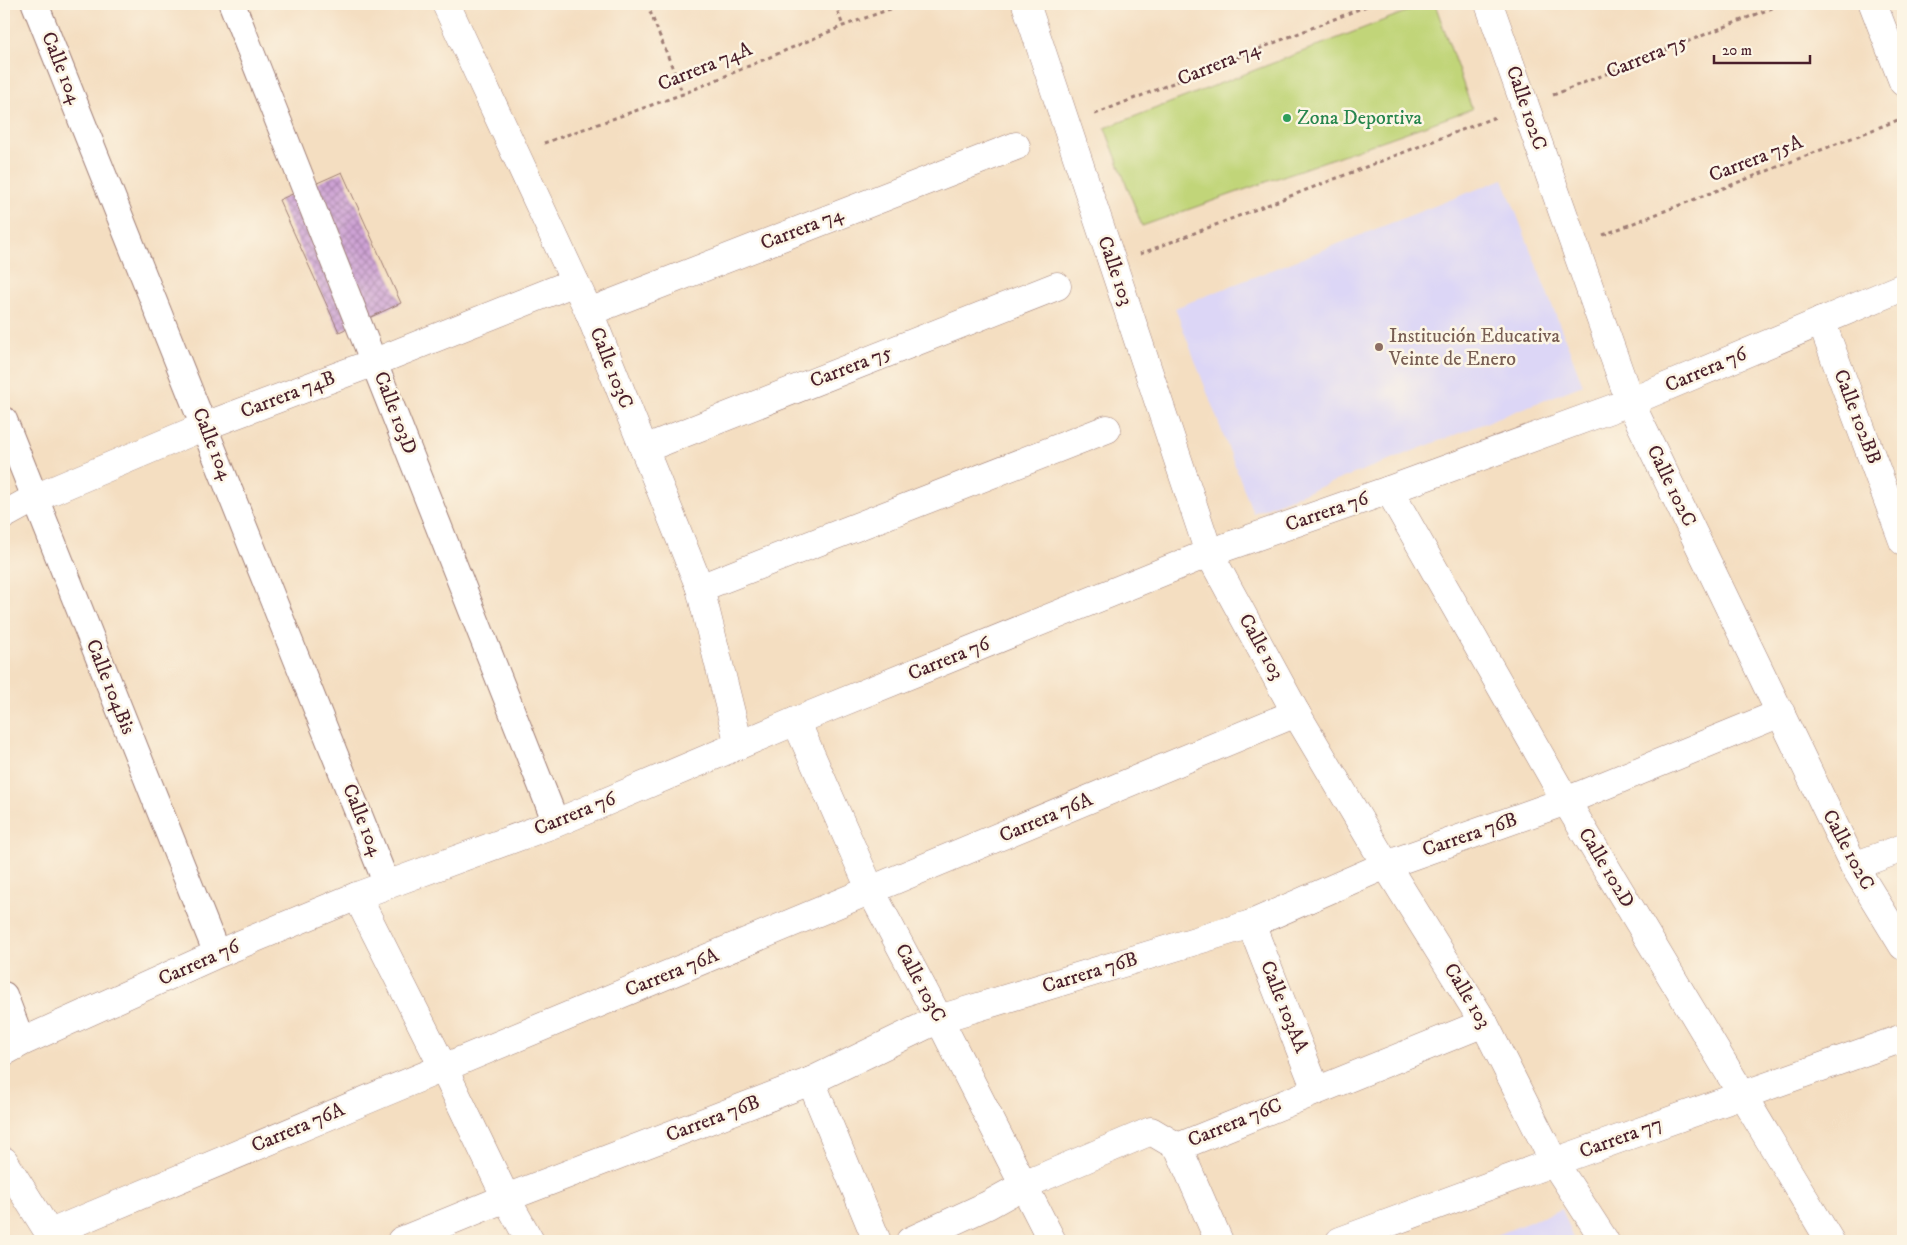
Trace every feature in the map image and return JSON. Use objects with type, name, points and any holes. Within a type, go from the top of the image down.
[{"type":"street","name":"Calle 104","points":[[35,4],[387,885]]},
{"type":"street","name":"Calle 103D","points":[[232,4],[556,823]]},
{"type":"street","name":"Calle 103C","points":[[446,4],[589,312],[700,588],[739,745]]},
{"type":"street","name":"Calle 103","points":[[1026,4],[1209,553],[1296,713],[1386,865],[1484,1023],[1554,1162],[1605,1241]]},
{"type":"street","name":"Calle 102C","points":[[1489,4],[1630,402],[1854,866],[1903,946]]},
{"type":"street","points":[[1873,4],[1903,82]]},
{"type":"street","name":"Carrera 74","points":[[589,312],[1016,146]]},
{"type":"street","name":"Carrera 74B","points":[[4,515],[35,498],[205,426],[375,362],[575,282]]},
{"type":"street","name":"Carrera 75","points":[[644,449],[1057,286]]},
{"type":"street","name":"Carrera 76","points":[[13,1047],[217,954],[357,896],[556,823],[796,721],[1209,553],[1630,402],[1903,286]]},
{"type":"street","name":"Calle 102BB","points":[[1821,321],[1903,541]]},
{"type":"street","name":"Calle 104Bis","points":[[4,420],[217,954]]},
{"type":"street","points":[[700,588],[1107,429]]},
{"type":"street","name":"Calle 102D","points":[[1389,490],[1566,801],[1830,1241]]},
{"type":"street","name":"Carrera 76B","points":[[401,1241],[506,1198],[811,1081],[939,1019],[1251,924],[1386,865],[1566,801],[1781,712]]},
{"type":"street","name":"Carrera 76A","points":[[51,1237],[443,1066],[872,891],[1296,713]]},
{"type":"street","name":"Calle 103C","points":[[796,721],[872,891],[1052,1241]]},
{"type":"street","points":[[1854,866],[1903,848]]},
{"type":"street","points":[[357,896],[443,1066],[506,1198],[530,1241]]},
{"type":"street","name":"Calle 103AA","points":[[1251,924],[1316,1090]]},
{"type":"street","points":[[4,995],[13,1047]]},
{"type":"street","name":"Carrera 76C","points":[[910,1241],[988,1205],[1024,1185],[1151,1131],[1178,1146],[1484,1023]]},
{"type":"street","name":"Carrera 77","points":[[1340,1241],[1554,1162],[1903,1038]]},
{"type":"street","points":[[811,1081],[877,1241]]},
{"type":"street","points":[[1178,1146],[1219,1241]]},
{"type":"street","points":[[4,1161],[51,1237]]},
{"type":"path","points":[[647,4],[683,94]]},
{"type":"path","points":[[835,4],[843,26]]},
{"type":"path","name":"Carrera 74A","points":[[516,153],[683,94],[843,26],[904,4]]},
{"type":"path","name":"Carrera 74","points":[[1066,125],[1372,4]]},
{"type":"path","name":"Carrera 75","points":[[1568,89],[1782,4]]},
{"type":"path","name":"Carrera 75A","points":[[1620,228],[1903,118]]},
{"type":"path","points":[[1113,264],[1479,124]]},
{"type":"shaded area","name":"Institución Educativa Veinte de Enero","points":[[1503,179],[1583,385],[1253,513],[1175,308]]},
{"type":"shaded area","points":[[1562,1209],[1575,1241],[1482,1241]]},
{"type":"green space","name":"Zona Deportiva","points":[[1426,4],[1435,4],[1472,109],[1142,226],[1105,128]]},
{"type":"building","points":[[342,172],[401,303],[339,332],[279,200]]},
{"type":"place","name":"Zona Deportiva","points":[[1287,118]]},
{"type":"place","name":"Institución Educativa Veinte de Enero","points":[[1379,347]]}]
